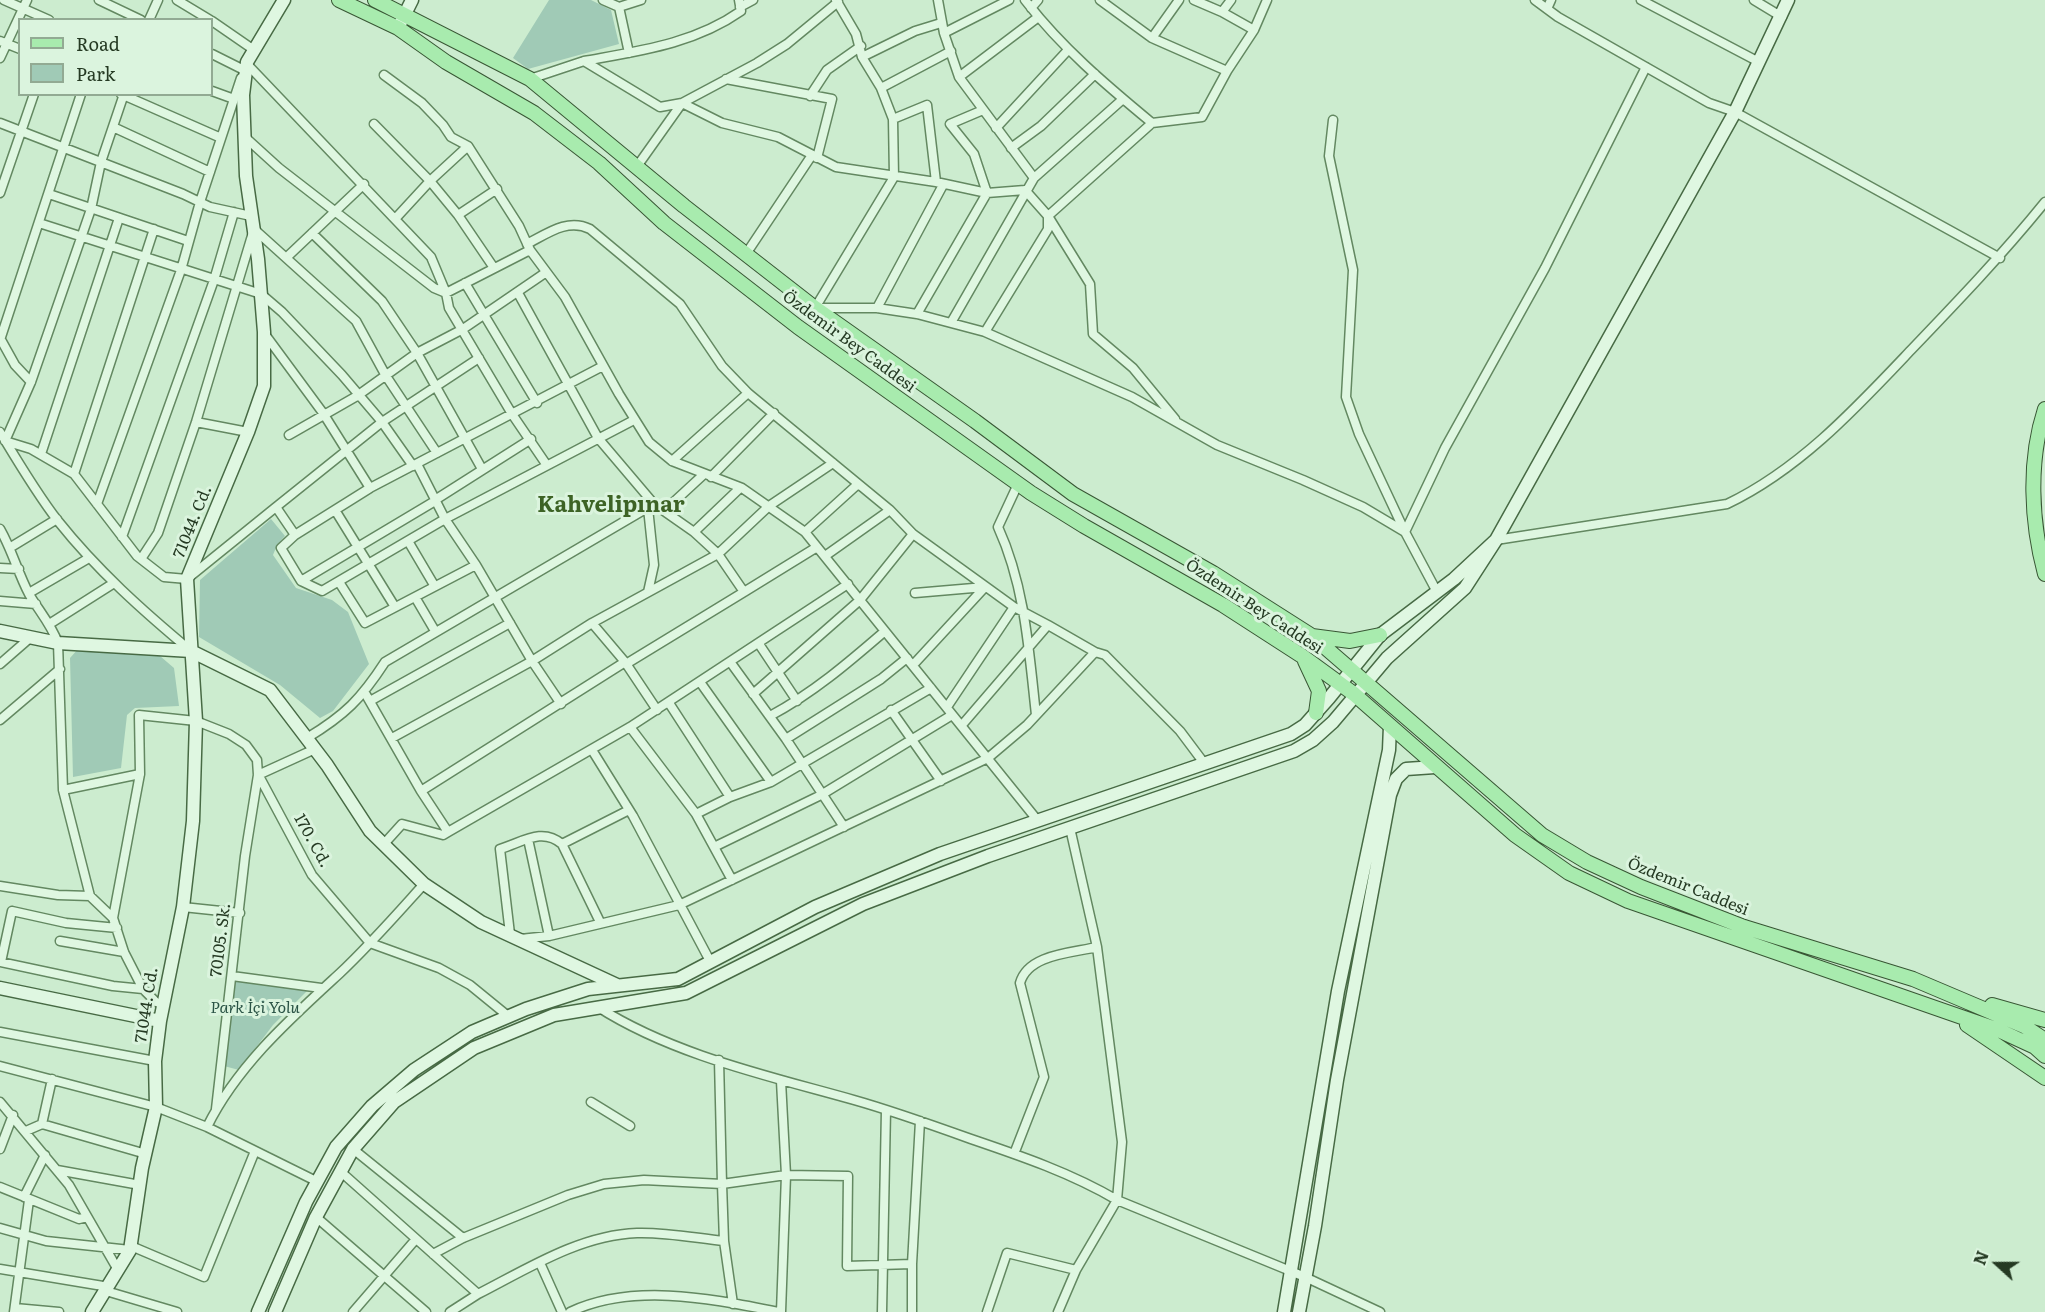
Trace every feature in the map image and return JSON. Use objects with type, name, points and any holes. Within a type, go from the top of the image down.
[{"type":"main road","name":"71044. Cd.","points":[[130,1248],[156,1107],[155,1061],[160,1021],[183,908],[193,821],[196,721],[188,579],[248,432],[264,386],[261,294],[246,176],[243,95],[245,66],[284,0]]},
{"type":"main road","name":"Özdemir Bey Caddesi","points":[[339,0],[398,28],[446,62],[534,113],[599,163],[664,223],[798,327],[1018,484],[1084,526],[1223,604],[1302,656],[1354,694],[1390,726]]},
{"type":"main road","name":"Özdemir Caddesi","points":[[375,0],[530,80],[815,308],[975,421],[1073,494],[1213,573],[1312,636],[1542,836],[1641,887],[1744,927],[1863,962],[1955,995],[2024,1026],[2045,1040]]},
{"type":"main road","points":[[398,28],[412,0]]},
{"type":"main road","points":[[275,1312],[316,1217],[352,1149],[394,1102],[474,1048],[554,1015],[686,993],[863,903],[1070,828],[1294,751],[1313,740],[1333,722],[1354,694],[1403,642],[1465,588],[1496,540],[1735,112],[1782,17],[1788,0]]},
{"type":"main road","points":[[2045,409],[2037,443],[2034,487],[2037,545],[2045,574]]},
{"type":"main road","points":[[258,1312],[306,1202],[336,1148],[372,1106],[414,1070],[472,1032],[508,1016],[588,989],[678,979],[814,907],[940,854],[1291,734],[1305,725],[1316,713],[1380,635],[1437,592],[1496,540]]},
{"type":"main road","points":[[0,631],[58,643],[191,651],[270,690],[315,749],[370,831],[424,884],[481,922],[618,985]]},
{"type":"main road","points":[[1312,636],[1350,641],[1380,635]]},
{"type":"main road","points":[[1302,656],[1313,673],[1319,691],[1316,713]]},
{"type":"main road","points":[[1284,1312],[1338,991],[1389,750],[1390,726]]},
{"type":"main road","name":"Özdemir Caddesi","points":[[1390,726],[1515,835],[1579,878],[1628,901],[1996,1029],[2036,1047],[2045,1056]]},
{"type":"main road","points":[[1299,1312],[1315,1226],[1337,1080],[1390,795],[1396,779],[1406,769],[1436,767]]},
{"type":"main road","points":[[1,990],[160,1021]]},
{"type":"main road","points":[[1955,995],[2045,1020]]},
{"type":"main road","points":[[1933,1007],[1980,1033],[2045,1078]]},
{"type":"main road","points":[[94,1311],[130,1248]]},
{"type":"street","points":[[4,0],[24,4],[46,18]]},
{"type":"street","points":[[99,0],[137,18]]},
{"type":"street","points":[[150,18],[158,0]]},
{"type":"street","points":[[177,0],[208,18]]},
{"type":"street","points":[[603,0],[619,8],[641,0]]},
{"type":"street","points":[[530,80],[584,61],[676,43],[726,21],[741,11],[739,4],[753,0]]},
{"type":"street","points":[[938,0],[941,23],[959,77],[1034,178]]},
{"type":"street","points":[[944,33],[1009,0]]},
{"type":"street","points":[[1025,0],[1037,18],[1068,50],[1152,123]]},
{"type":"street","points":[[1031,8],[1038,0]]},
{"type":"street","points":[[1100,0],[1152,38],[1227,71]]},
{"type":"street","points":[[1152,38],[1179,0]]},
{"type":"street","points":[[1194,0],[1254,30]]},
{"type":"street","points":[[1222,12],[1231,0]]},
{"type":"street","points":[[985,332],[1048,229],[1048,216],[1152,123],[1202,117],[1227,71],[1254,30],[1267,0]]},
{"type":"street","points":[[1535,0],[1709,103],[1735,112],[2000,258]]},
{"type":"street","points":[[1547,9],[1551,0]]},
{"type":"street","points":[[1641,0],[1760,62]]},
{"type":"street","points":[[1754,0],[1782,17]]},
{"type":"street","points":[[584,61],[660,107],[682,103],[787,44],[837,1],[861,46],[862,57],[880,88],[893,119],[894,177],[815,308]]},
{"type":"street","points":[[0,58],[3,42],[24,4]]},
{"type":"street","points":[[619,8],[629,53]]},
{"type":"street","points":[[959,77],[1037,18]]},
{"type":"street","points":[[213,21],[254,50]]},
{"type":"street","points":[[862,57],[915,31],[941,23]]},
{"type":"street","points":[[3,42],[18,48]]},
{"type":"street","points":[[810,96],[827,70],[861,46]]},
{"type":"street","points":[[996,128],[1068,50]]},
{"type":"street","points":[[880,88],[951,51]]},
{"type":"street","points":[[213,54],[245,66],[364,184],[431,257],[446,293],[449,308],[512,414],[546,464]]},
{"type":"street","points":[[97,504],[181,270],[200,202],[245,66]]},
{"type":"street","points":[[1405,532],[1445,448],[1545,268],[1646,67]]},
{"type":"street","points":[[1011,148],[1041,126],[1095,74]]},
{"type":"street","points":[[384,75],[422,103],[444,125],[451,137],[468,146],[497,189],[545,273],[565,297],[634,420],[649,442],[672,461],[740,488],[804,532],[1038,821]]},
{"type":"street","points":[[726,79],[831,99],[814,157],[746,254]]},
{"type":"street","points":[[213,91],[234,99]]},
{"type":"street","points":[[0,193],[33,96]]},
{"type":"street","points":[[31,382],[15,365],[0,339],[80,96]]},
{"type":"street","points":[[5,441],[31,382],[91,209],[101,162],[123,96]]},
{"type":"street","points":[[125,96],[221,138]]},
{"type":"street","points":[[952,321],[1025,190],[1034,178],[1123,99]]},
{"type":"street","points":[[682,103],[722,123],[778,137],[836,167],[987,193],[1025,190]]},
{"type":"street","points":[[638,165],[682,103]]},
{"type":"street","points":[[877,308],[939,183],[927,105],[893,119]]},
{"type":"street","points":[[917,314],[987,193],[974,154],[950,124],[983,110]]},
{"type":"street","points":[[1333,120],[1329,156],[1353,270],[1346,397],[1359,434],[1405,532],[1437,592]]},
{"type":"street","points":[[0,123],[200,202],[251,216]]},
{"type":"street","points":[[374,124],[430,181],[458,215],[494,268]]},
{"type":"street","points":[[113,127],[210,172]]},
{"type":"street","points":[[246,138],[279,168],[434,288],[446,293]]},
{"type":"street","points":[[395,219],[430,181],[468,146]]},
{"type":"street","points":[[287,257],[364,184]]},
{"type":"street","points":[[458,215],[497,189]]},
{"type":"street","points":[[1025,190],[1048,216],[1089,284],[1093,334],[1133,368],[1178,423]]},
{"type":"street","points":[[49,194],[189,241]]},
{"type":"street","points":[[1496,540],[1727,504],[1761,488],[1844,420],[2000,258],[2045,202]]},
{"type":"street","points":[[122,537],[214,280],[234,212]]},
{"type":"street","points":[[41,454],[119,218]]},
{"type":"street","points":[[39,223],[261,294],[297,328],[382,422],[415,465],[445,519],[476,565],[532,661],[561,704]]},
{"type":"street","points":[[446,293],[569,224],[581,225],[590,229],[680,303],[722,366],[748,393],[890,510],[913,534],[1014,607],[1095,652],[1105,655],[1180,731],[1204,763]]},
{"type":"street","points":[[74,474],[154,229]]},
{"type":"street","points":[[141,559],[158,533],[196,423],[254,230],[287,257],[356,321],[386,376],[437,453]]},
{"type":"street","points":[[312,233],[382,301],[417,353],[482,469]]},
{"type":"street","points":[[289,435],[323,413],[357,396],[417,353],[463,329],[545,273]]},
{"type":"street","points":[[465,283],[537,403]]},
{"type":"street","points":[[518,293],[567,386],[598,438],[651,506],[664,511],[694,532],[718,554],[744,592]]},
{"type":"street","points":[[815,308],[877,308],[952,321],[985,332],[1132,397],[1217,445],[1363,507],[1405,532]]},
{"type":"street","points":[[264,332],[323,413],[370,488]]},
{"type":"street","points":[[5,441],[41,454],[74,474],[141,559],[164,577],[188,579],[382,422],[479,358]]},
{"type":"street","points":[[603,366],[537,403],[464,437],[370,488],[295,535],[281,548],[301,582],[322,591],[445,519],[546,464],[634,420]]},
{"type":"street","points":[[672,461],[748,393]]},
{"type":"street","points":[[664,511],[707,476],[774,413]]},
{"type":"street","points":[[196,423],[248,432]]},
{"type":"street","points":[[0,432],[57,519],[89,558],[140,609],[191,651]]},
{"type":"street","points":[[301,582],[531,439]]},
{"type":"street","points":[[392,738],[532,661],[592,623],[718,554],[769,506],[833,463]]},
{"type":"street","points":[[804,532],[858,484]]},
{"type":"street","points":[[1018,484],[998,527],[1011,556],[1023,610],[1036,715]]},
{"type":"street","points":[[694,532],[740,488]]},
{"type":"street","points":[[648,592],[654,565],[651,506]]},
{"type":"street","points":[[368,697],[386,662],[435,631],[496,598],[651,506]]},
{"type":"street","points":[[276,507],[295,535]]},
{"type":"street","points":[[335,510],[395,607]]},
{"type":"street","points":[[825,556],[890,510]]},
{"type":"street","points":[[11,547],[57,519]]},
{"type":"street","points":[[1,532],[11,547],[29,593],[51,623],[58,643],[63,790],[90,896],[113,918],[124,952],[143,989],[156,1002],[163,1004]]},
{"type":"street","points":[[753,694],[860,600],[913,534]]},
{"type":"street","points":[[408,541],[434,585]]},
{"type":"street","points":[[421,791],[625,663],[817,547]]},
{"type":"street","points":[[29,593],[89,558]]},
{"type":"street","points":[[339,582],[365,623],[476,565]]},
{"type":"street","points":[[0,568],[19,570]]},
{"type":"street","points":[[51,623],[114,583]]},
{"type":"street","points":[[383,845],[402,824],[443,835],[669,703],[848,584]]},
{"type":"street","points":[[915,593],[985,586]]},
{"type":"street","points":[[786,739],[910,662],[985,586]]},
{"type":"street","points":[[415,597],[435,631]]},
{"type":"street","points":[[0,601],[36,604]]},
{"type":"street","points":[[714,847],[821,795],[950,711],[1014,607]]},
{"type":"street","points":[[307,738],[368,697],[510,623]]},
{"type":"street","points":[[592,623],[625,663],[657,710]]},
{"type":"street","points":[[962,725],[1048,625]]},
{"type":"street","points":[[770,716],[797,701],[885,632]]},
{"type":"street","points":[[0,664],[31,637]]},
{"type":"street","points":[[759,644],[797,701]]},
{"type":"street","points":[[600,922],[562,844],[554,837],[538,834],[500,849],[514,937],[549,936],[679,905],[988,758],[1036,715],[1095,652]]},
{"type":"street","points":[[731,663],[786,739],[844,827]]},
{"type":"street","points":[[0,720],[60,669]]},
{"type":"street","points":[[700,682],[771,782]]},
{"type":"street","points":[[696,814],[730,797],[771,782],[931,688]]},
{"type":"street","points":[[368,697],[421,791],[448,832]]},
{"type":"street","points":[[669,703],[730,797]]},
{"type":"street","points":[[891,710],[913,737],[941,781]]},
{"type":"street","name":"170. Cd.","points":[[140,774],[139,715],[196,721],[229,734],[246,745],[257,760],[258,775],[312,875],[370,943]]},
{"type":"street","points":[[630,727],[696,814],[732,880]]},
{"type":"street","points":[[258,775],[315,749]]},
{"type":"street","points":[[592,750],[629,810],[710,961]]},
{"type":"street","points":[[63,790],[140,774],[113,918]]},
{"type":"street","name":"70105. Sk.","points":[[216,1109],[245,856],[258,775]]},
{"type":"street","points":[[562,844],[629,810]]},
{"type":"street","points":[[1058,1312],[1076,1270],[1117,1200],[1122,1142],[1097,947],[1070,828]]},
{"type":"street","points":[[528,839],[549,936]]},
{"type":"street","points":[[207,1127],[216,1109],[264,1046],[321,988],[370,943],[424,884]]},
{"type":"street","points":[[0,886],[58,895],[90,896]]},
{"type":"street","points":[[183,908],[240,913]]},
{"type":"street","points":[[117,928],[66,923],[12,911],[0,962],[113,986],[143,989]]},
{"type":"street","points":[[60,941],[124,952]]},
{"type":"street","points":[[370,943],[439,968],[460,979],[508,1016]]},
{"type":"street","points":[[1014,1154],[1044,1077],[1020,983],[1022,976],[1035,962],[1097,947]]},
{"type":"street","points":[[232,976],[321,988]]},
{"type":"street","points":[[598,1006],[637,1029],[719,1060],[781,1081],[886,1110],[1014,1154],[1087,1183],[1117,1200],[1305,1277],[1380,1312]]},
{"type":"street","points":[[0,1032],[155,1061]]},
{"type":"street","points":[[719,1060],[724,1241],[733,1304]]},
{"type":"street","points":[[0,1066],[156,1107],[207,1127],[318,1182]]},
{"type":"street","points":[[42,1124],[52,1079]]},
{"type":"street","points":[[570,1312],[592,1302],[660,1296],[780,1312],[786,1175],[781,1081]]},
{"type":"street","points":[[0,1102],[57,1170],[118,1270]]},
{"type":"street","points":[[591,1102],[630,1126]]},
{"type":"street","points":[[882,1312],[886,1110]]},
{"type":"street","points":[[0,1149],[13,1115]]},
{"type":"street","points":[[912,1312],[912,1264],[920,1121]]},
{"type":"street","points":[[26,1131],[42,1124],[146,1154]]},
{"type":"street","points":[[352,1149],[463,1239]]},
{"type":"street","points":[[0,1228],[46,1241],[105,1248],[130,1248],[204,1277],[255,1151]]},
{"type":"street","points":[[45,1155],[27,1198],[21,1272],[15,1310],[59,1312]]},
{"type":"street","points":[[57,1170],[140,1185]]},
{"type":"street","points":[[340,1171],[478,1294]]},
{"type":"street","points":[[433,1254],[568,1195],[604,1184],[644,1180],[722,1184],[786,1175],[848,1176],[847,1266],[912,1264]]},
{"type":"street","points":[[0,1187],[79,1219],[87,1217]]},
{"type":"street","points":[[316,1217],[426,1312]]},
{"type":"street","points":[[450,1312],[478,1294],[540,1263],[594,1242],[635,1233],[724,1241]]},
{"type":"street","points":[[353,1312],[416,1239]]},
{"type":"street","points":[[987,1312],[1007,1253],[1076,1270]]},
{"type":"street","points":[[540,1263],[562,1312]]},
{"type":"street","points":[[0,1269],[108,1289],[177,1312]]},
{"type":"green space","points":[[549,0],[591,0],[611,10],[619,44],[528,69],[513,58]]},
{"type":"green space","points":[[271,519],[285,536],[277,545],[273,555],[296,588],[332,600],[348,612],[369,664],[333,711],[320,718],[280,685],[199,637],[200,580]]},
{"type":"green space","points":[[78,649],[160,656],[174,668],[179,706],[135,708],[127,715],[121,768],[73,777],[70,658]]},
{"type":"green space","name":"Park İçi Yolu","points":[[233,980],[308,990],[273,1025],[239,1070],[224,1066]]},
{"type":"district","name":"Kahvelipınar","points":[[611,506]]}]
